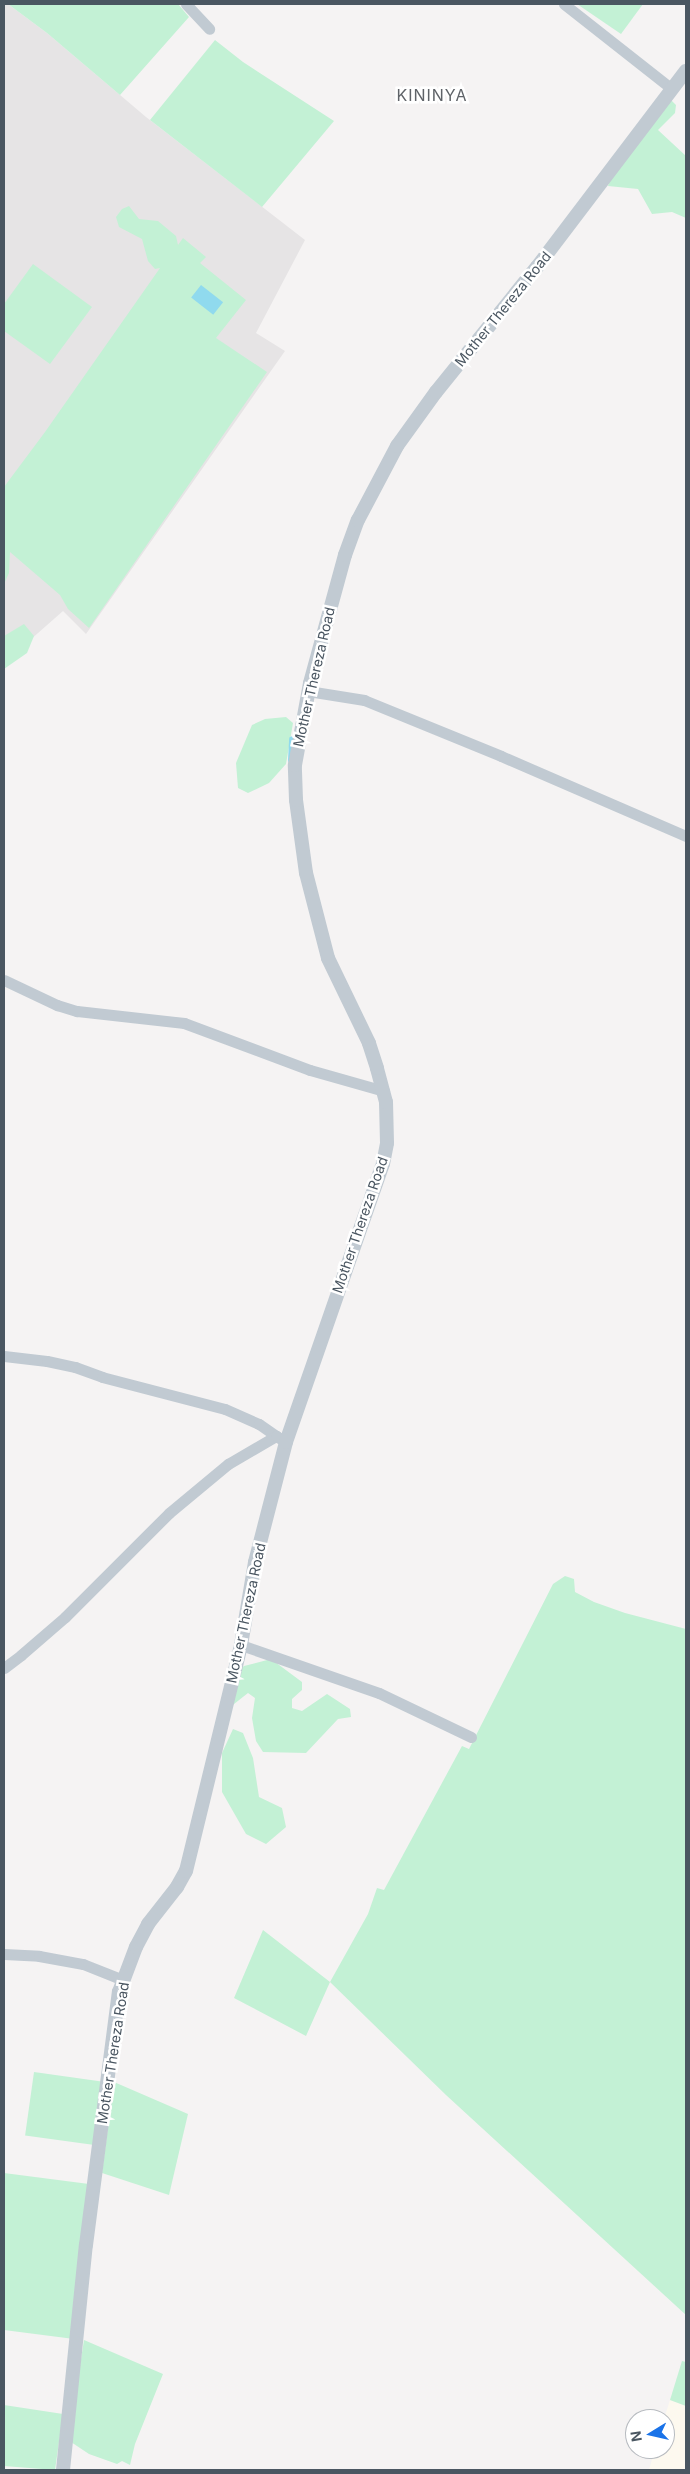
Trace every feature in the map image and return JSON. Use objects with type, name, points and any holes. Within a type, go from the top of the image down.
[{"type":"street","points":[[186,4],[209,29]]},
{"type":"street","points":[[564,4],[672,89]]},
{"type":"street","name":"Mother Thereza Road","points":[[63,2470],[86,2245],[117,2007],[123,1980],[136,1947],[148,1924],[177,1887],[186,1871],[241,1645],[255,1562],[281,1439],[383,1164],[388,1143],[384,1091],[369,1044],[328,958],[306,873],[296,800],[295,765],[308,692],[345,555],[361,512],[397,446],[436,392],[537,267],[686,71]]},
{"type":"street","points":[[308,692],[364,700],[501,756],[686,836]]},
{"type":"street","points":[[4,980],[58,1005],[77,1011],[184,1023],[310,1070],[384,1091]]},
{"type":"street","points":[[4,1356],[47,1360],[75,1367],[102,1377],[225,1409],[259,1424],[281,1439]]},
{"type":"street","points":[[4,1668],[21,1656],[65,1617],[169,1513],[228,1464],[281,1439]]},
{"type":"street","points":[[241,1645],[379,1692],[471,1738]]},
{"type":"street","points":[[4,1954],[39,1956],[83,1964],[123,1980]]},
{"type":"shaded area","points":[[4,4],[8,4],[47,33],[146,117],[305,240],[256,333],[285,351],[86,634],[63,611],[4,663]]},
{"type":"shaded area","points":[[670,2400],[686,2406],[686,2470],[649,2470],[652,2459],[675,2459],[675,2409],[667,2409]]},
{"type":"green space","points":[[8,4],[178,4],[189,17],[120,95],[47,33]]},
{"type":"green space","points":[[577,4],[643,4],[621,34]]},
{"type":"green space","points":[[215,40],[243,62],[334,121],[262,207],[150,120]]},
{"type":"green space","points":[[670,99],[676,105],[675,113],[658,130],[686,156],[686,218],[672,212],[652,214],[638,189],[608,186],[614,167]]},
{"type":"green space","points":[[129,206],[139,219],[158,221],[176,236],[178,245],[183,238],[206,257],[200,263],[246,300],[216,338],[267,372],[89,628],[68,609],[60,595],[10,552],[9,573],[4,584],[4,487],[160,268],[155,269],[148,261],[142,239],[119,227],[116,217],[122,209]]},
{"type":"green space","points":[[33,264],[92,307],[50,364],[4,331],[4,304]]},
{"type":"green space","points":[[24,624],[34,636],[27,653],[4,669],[4,636]]},
{"type":"green space","points":[[286,717],[293,723],[286,764],[269,783],[248,793],[238,788],[236,763],[252,725],[265,719]]},
{"type":"green space","points":[[565,1576],[574,1579],[575,1592],[594,1602],[625,1613],[686,1629],[686,2315],[446,2095],[330,1982],[368,1914],[377,1888],[384,1890],[462,1746],[469,1749],[553,1584]]},
{"type":"green space","points":[[271,1659],[302,1682],[302,1690],[292,1699],[292,1708],[302,1711],[327,1694],[350,1709],[351,1717],[338,1719],[306,1753],[263,1752],[256,1741],[252,1718],[255,1698],[248,1693],[229,1708],[233,1675],[244,1666]]},
{"type":"green space","points":[[233,1729],[243,1733],[253,1758],[259,1797],[282,1808],[286,1827],[266,1844],[246,1834],[222,1792],[222,1753]]},
{"type":"green space","points":[[263,1930],[330,1982],[306,2036],[234,1998]]},
{"type":"green space","points":[[34,2072],[103,2082],[94,2145],[25,2135]]},
{"type":"green space","points":[[114,2082],[188,2114],[169,2195],[102,2173]]},
{"type":"green space","points":[[4,2173],[89,2184],[74,2339],[4,2330]]},
{"type":"green space","points":[[84,2340],[163,2374],[135,2444],[130,2465],[122,2461],[117,2464],[89,2454],[71,2442],[73,2410]]},
{"type":"green space","points":[[682,2361],[686,2362],[686,2406],[670,2400]]},
{"type":"green space","points":[[4,2405],[63,2414],[55,2470],[4,2466]]},
{"type":"water","points":[[201,285],[223,302],[213,315],[191,298]]},
{"type":"waterway","points":[[290,760],[291,739]]},
{"type":"district","name":"KININYA","points":[[432,95]]}]
